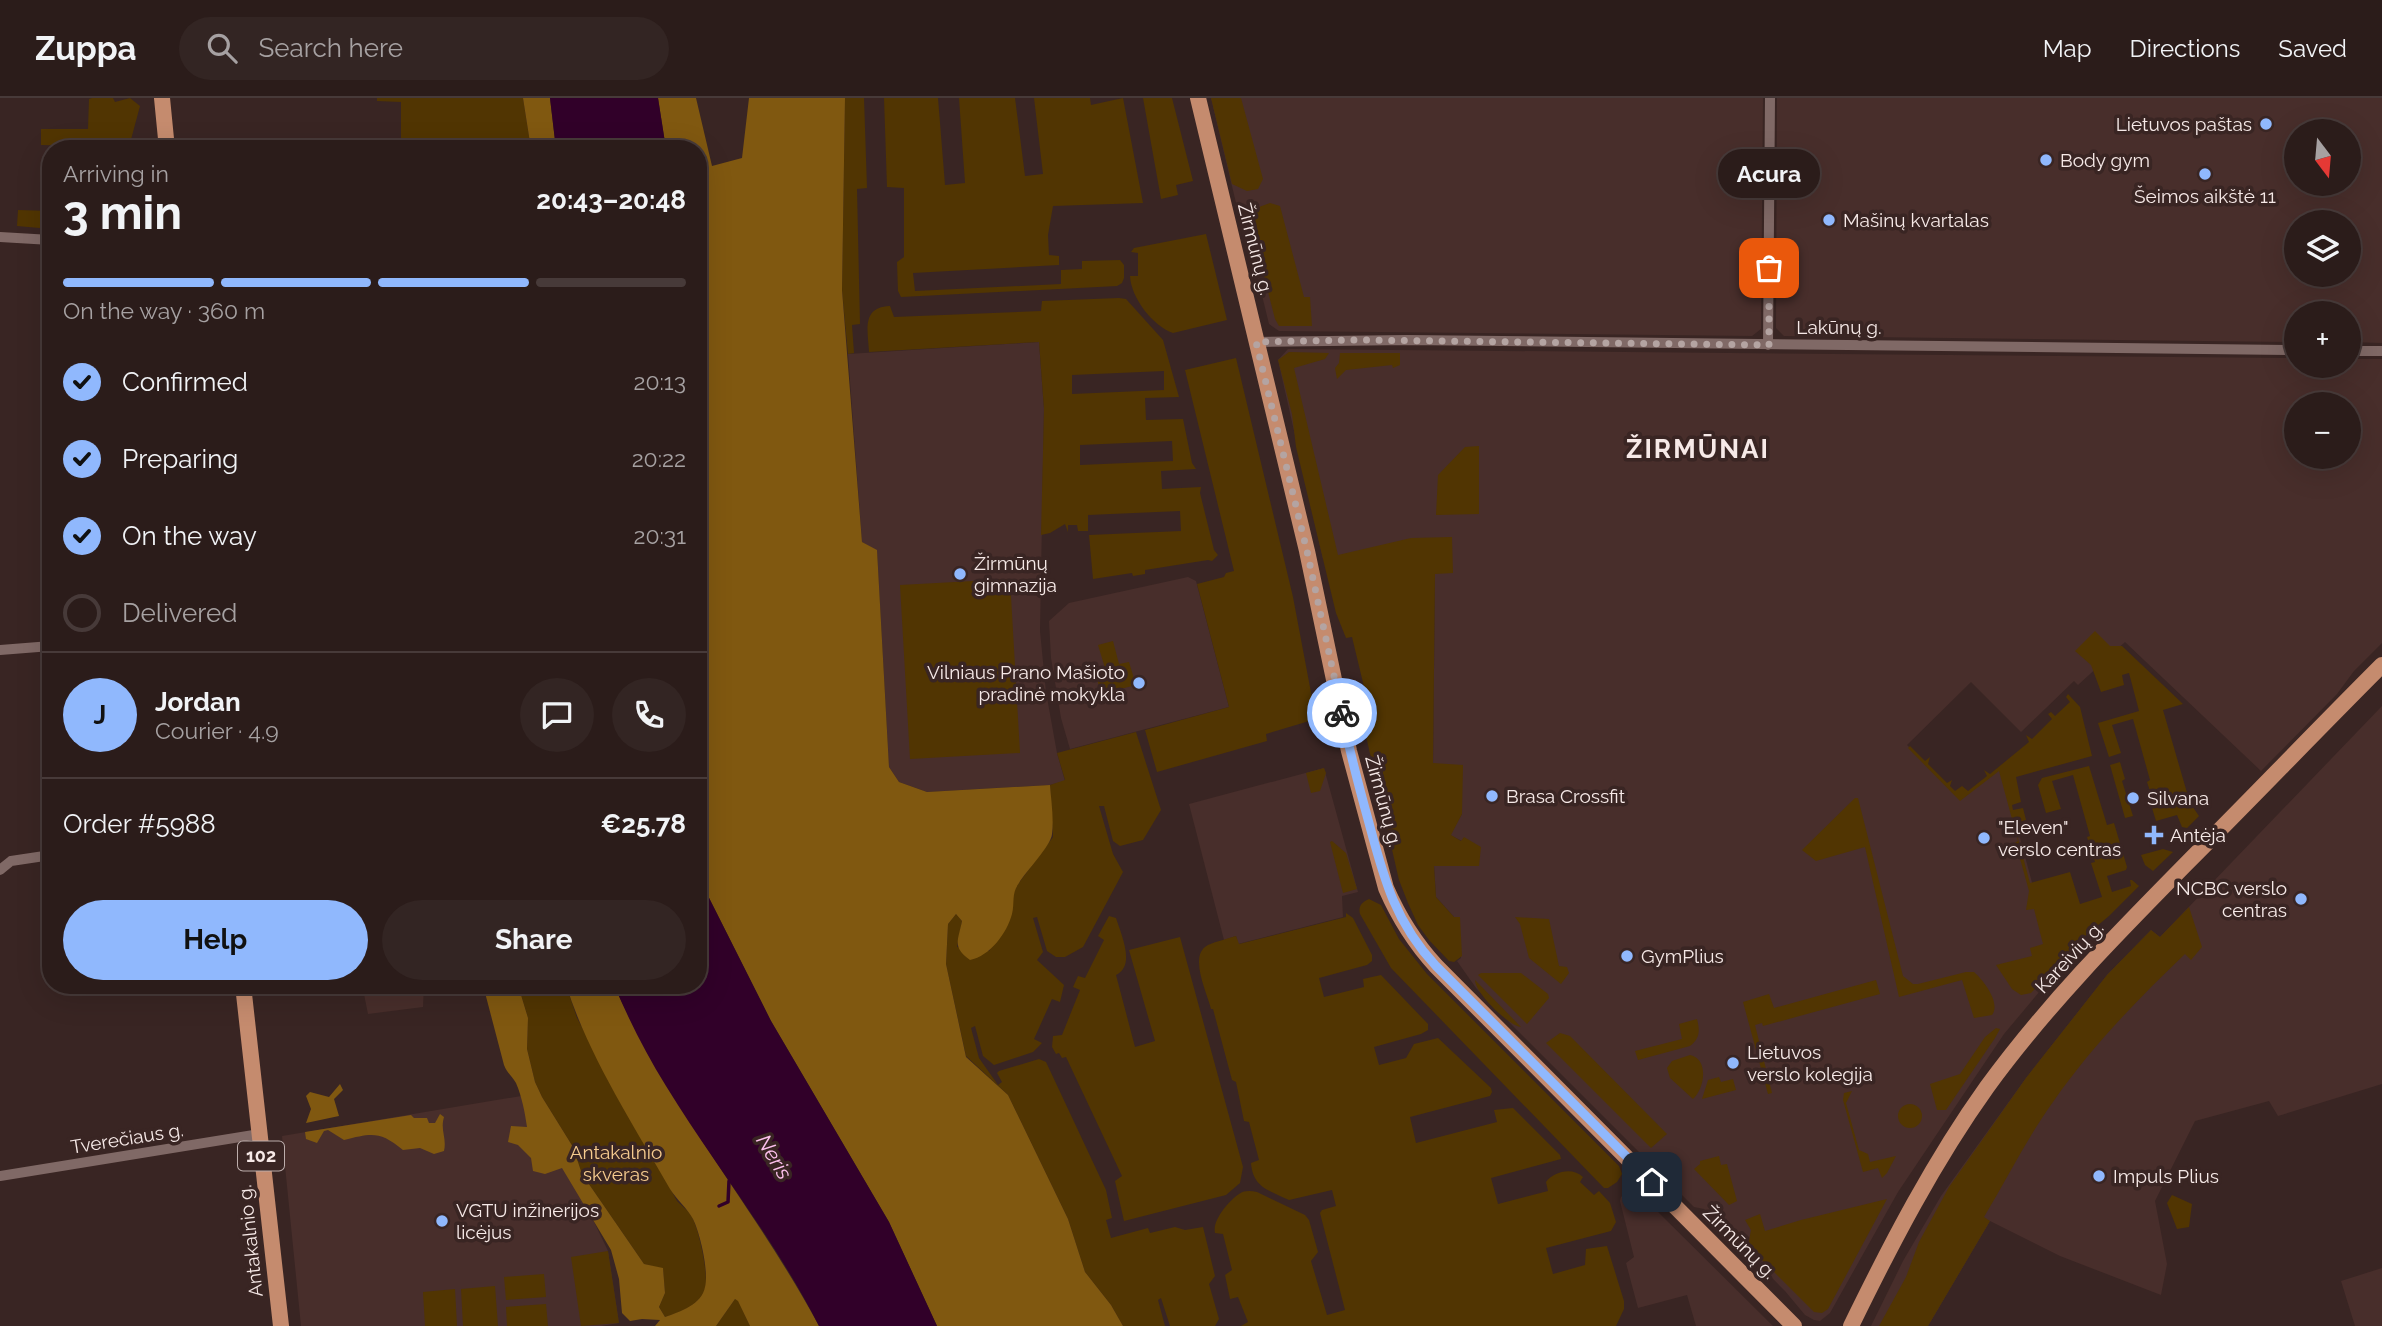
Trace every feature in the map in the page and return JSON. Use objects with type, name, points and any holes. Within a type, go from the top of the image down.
[{"type":"main road","points":[[162,98],[166,140]]},
{"type":"main road","name":"Žirmūnų g.","points":[[1198,98],[1307,551],[1349,751],[1387,888],[1402,922],[1436,966],[1794,1326]]},
{"type":"main road","name":"Kareivių g.","points":[[1851,1326],[1890,1246],[1953,1138],[1987,1087],[2035,1026],[2095,958],[2382,665]]},
{"type":"main road","name":"Antakalnio g.","points":[[244,994],[281,1326]]},
{"type":"street","points":[[1769,345],[1770,98]]},
{"type":"street","points":[[0,237],[42,239]]},
{"type":"street","name":"Lakūnų g.","points":[[1256,342],[1395,340],[2284,350]]},
{"type":"street","points":[[2361,351],[2382,351]]},
{"type":"street","points":[[0,650],[42,647]]},
{"type":"street","points":[[0,870],[11,861],[42,856]]},
{"type":"street","name":"Tverečiaus g.","points":[[0,1176],[259,1134]]},
{"type":"shaded area","points":[[523,98],[550,98],[555,140],[530,140]]},
{"type":"shaded area","points":[[658,98],[696,98],[706,140],[665,140]]},
{"type":"shaded area","points":[[749,98],[845,98],[842,290],[862,542],[877,550],[889,767],[899,782],[927,792],[1050,785],[1053,822],[1051,839],[1017,887],[1006,929],[991,949],[970,960],[959,947],[962,921],[956,914],[948,924],[946,964],[966,1057],[1008,1095],[1068,1219],[1085,1272],[1111,1305],[1123,1326],[937,1326],[889,1222],[771,1021],[707,894],[707,145],[712,166],[742,158]]},
{"type":"shaded area","points":[[1211,98],[1763,98],[1761,329],[1752,336],[1279,331],[1269,324],[1242,228]]},
{"type":"shaded area","points":[[1777,98],[2382,98],[2382,343],[2361,342],[2361,301],[2284,301],[2284,342],[1784,336],[1776,328]]},
{"type":"shaded area","name":"Žirmūnų gimnazija","points":[[1039,342],[1044,409],[1040,631],[1046,692],[1065,781],[1050,785],[927,792],[899,782],[889,767],[877,551],[862,542],[848,354]]},
{"type":"shaded area","points":[[1288,349],[2284,358],[2284,378],[2361,378],[2361,359],[2382,359],[2382,643],[2354,671],[2337,694],[2261,771],[2125,642],[2078,685],[2074,681],[2021,732],[1971,682],[1907,745],[1961,799],[2001,767],[2056,972],[2004,1034],[1898,1192],[1830,1313],[1820,1321],[1805,1315],[1704,1209],[1694,1207],[1476,988],[1457,961],[1461,958],[1459,917],[1454,917],[1436,897],[1434,866],[1479,866],[1464,838],[1462,841],[1450,835],[1462,814],[1433,764],[1435,574],[1323,559],[1278,360]]},
{"type":"shaded area","name":"Vilniaus Prano Mašioto pradinė mokykla","points":[[1188,577],[1196,581],[1229,707],[1070,749],[1061,718],[1051,658],[1049,621],[1069,603]]},
{"type":"shaded area","points":[[2382,706],[2382,1084],[2278,1116],[2269,1101],[2195,1121],[2155,1201],[2167,1264],[2161,1295],[2060,1256],[1990,1221],[1928,1326],[1871,1326],[1903,1261],[1941,1196],[2026,1078],[2107,975],[2151,930],[2160,937]]},
{"type":"shaded area","points":[[1324,768],[1358,892],[1342,896],[1343,917],[1238,944],[1236,936],[1224,940],[1189,804]]},
{"type":"shaded area","points":[[364,994],[424,994],[423,1007],[368,1014]]},
{"type":"shaded area","points":[[485,994],[521,994],[528,1018],[527,1049],[535,1082],[573,1147],[582,1174],[644,1264],[663,1268],[665,1293],[659,1307],[665,1317],[690,1306],[700,1298],[706,1280],[703,1252],[693,1219],[670,1189],[613,1090],[587,1038],[569,994],[618,994],[660,1073],[819,1326],[750,1326],[735,1299],[716,1326],[655,1326],[660,1320],[630,1321],[622,1313],[619,1279],[611,1250],[562,1168],[545,1174],[533,1171],[531,1158],[518,1145],[508,1142],[511,1126],[527,1127],[518,1088],[504,1065]]},
{"type":"shaded area","points":[[340,1084],[343,1090],[334,1099],[339,1116],[306,1123],[311,1109],[306,1096],[310,1092],[329,1097]]},
{"type":"shaded area","name":"VGTU inžinerijos licėjus","points":[[533,1094],[608,1251],[619,1323],[601,1326],[301,1326],[282,1136]]},
{"type":"shaded area","points":[[440,1114],[444,1117],[444,1151],[434,1154],[420,1148],[403,1150],[388,1139],[375,1135],[344,1140],[328,1130],[324,1131],[317,1143],[306,1139],[305,1132],[411,1115],[414,1118],[427,1118],[429,1123],[435,1123]]},
{"type":"shaded area","points":[[1636,1183],[1658,1212],[1773,1326],[1696,1326],[1687,1295],[1638,1308],[1626,1263],[1634,1257],[1620,1201]]},
{"type":"shaded area","points":[[2382,1268],[2382,1326],[2355,1326],[2341,1281]]},
{"type":"green space","points":[[113,98],[115,102],[130,98],[140,106],[131,140],[42,140],[41,145],[41,129],[88,129],[89,99]]},
{"type":"green space","points":[[377,98],[523,98],[530,140],[401,140],[401,102],[377,101]]},
{"type":"green space","points":[[845,98],[864,98],[867,188],[857,189],[860,324],[852,325],[854,353],[848,354],[842,290]]},
{"type":"green space","points":[[884,98],[938,98],[945,185],[965,183],[959,98],[1015,98],[1025,176],[1043,174],[1034,98],[1090,98],[1091,105],[1123,98],[1143,203],[1053,206],[1048,235],[1049,255],[1059,256],[1059,265],[913,273],[915,291],[1061,284],[1061,270],[1082,269],[1082,261],[1120,260],[1124,265],[1122,283],[1117,286],[901,297],[898,291],[897,262],[904,257],[904,188],[887,187]]},
{"type":"green space","points":[[1143,98],[1172,98],[1193,181],[1176,185],[1178,195],[1161,199]]},
{"type":"green space","points":[[1211,98],[1241,98],[1263,179],[1258,189],[1247,191],[1232,184]]},
{"type":"green space","points":[[1270,203],[1280,206],[1304,297],[1310,297],[1312,326],[1279,326],[1264,276],[1259,277],[1242,228],[1251,220],[1248,211]]},
{"type":"green space","points":[[18,210],[42,211],[42,228],[17,226]]},
{"type":"green space","points":[[1206,234],[1227,320],[1173,333],[1151,318],[1134,293],[1130,276],[1138,276],[1138,253],[1131,252],[1134,248]]},
{"type":"green space","points":[[1126,299],[1163,340],[1179,397],[1145,398],[1146,420],[1183,419],[1192,463],[1196,469],[1161,471],[1162,489],[1201,487],[1200,493],[1214,550],[1218,555],[1212,561],[1145,570],[1145,574],[1133,576],[1132,573],[1093,579],[1089,535],[1181,531],[1180,511],[1088,515],[1088,531],[1078,531],[1077,525],[1068,525],[1068,532],[1065,524],[1041,535],[1044,409],[1039,342],[869,352],[868,322],[870,315],[881,307],[890,306],[894,317],[1041,311],[1042,301]],"holes":[[[1164,371],[1164,390],[1072,394],[1072,375]],[[1172,441],[1173,461],[1080,465],[1080,445]]]},
{"type":"green space","points":[[1289,352],[1329,353],[1325,359],[1294,368],[1338,555],[1411,538],[1452,537],[1453,573],[1435,574],[1433,763],[1463,765],[1462,814],[1451,835],[1461,841],[1464,837],[1481,847],[1479,866],[1434,866],[1436,897],[1454,917],[1460,917],[1462,956],[1454,962],[1449,961],[1418,925],[1399,880],[1363,723],[1372,720],[1352,637],[1346,638],[1336,613],[1296,447],[1292,414],[1278,360]]},
{"type":"green space","points":[[1340,353],[1400,353],[1400,365],[1393,368],[1392,365],[1346,370],[1337,379],[1335,368],[1339,363]]},
{"type":"green space","points":[[1236,358],[1293,597],[1316,719],[1266,734],[1267,741],[1157,772],[1145,730],[1229,707],[1197,584],[1224,577],[1226,573],[1234,571],[1185,370]]},
{"type":"green space","points":[[1479,446],[1479,514],[1436,515],[1438,475],[1465,447]]},
{"type":"green space","points":[[1010,579],[1020,753],[910,759],[900,585]]},
{"type":"green space","points":[[2095,631],[2110,646],[2122,646],[2183,704],[2163,710],[2190,803],[2199,816],[2187,828],[2182,827],[2177,815],[2156,821],[2152,808],[2155,806],[2147,782],[2150,780],[2133,719],[2112,725],[2121,753],[2109,757],[2098,723],[2139,711],[2129,673],[2122,675],[2124,685],[2101,692],[2091,665],[2075,651]]},
{"type":"green space","points":[[1113,641],[1119,664],[1129,662],[1136,685],[1101,694],[1095,671],[1105,668],[1098,645]]},
{"type":"green space","points":[[2068,694],[2080,707],[2092,756],[2016,777],[2021,802],[2012,805],[2013,810],[2023,808],[2026,820],[2014,824],[2030,883],[2070,872],[2080,904],[2102,897],[2091,863],[2095,862],[2087,837],[2090,836],[2073,775],[2052,781],[2061,809],[2046,813],[2038,785],[2042,778],[2089,766],[2107,825],[2114,823],[2127,867],[2126,870],[2107,876],[2112,892],[2131,886],[2130,880],[2139,886],[2079,941],[2031,993],[2021,995],[2012,989],[1996,965],[2032,956],[2030,948],[2043,944],[2034,909],[2026,910],[2029,891],[2013,844],[2018,841],[1999,771],[1960,801],[1908,748],[1910,746],[1925,761],[1930,757],[1928,764],[1947,783],[1952,780],[1950,786],[1955,791],[1962,786],[1968,791],[1987,776],[1984,770],[1990,774],[2029,742],[2026,735],[2032,739],[2052,719],[2048,714],[2051,712],[2055,716],[2070,702],[2066,697]]},
{"type":"green space","points":[[1136,732],[1161,810],[1143,840],[1120,846],[1113,841],[1104,806],[1099,806],[1113,854],[1123,872],[1083,947],[1065,957],[1056,957],[1047,951],[1037,917],[1033,918],[1043,952],[1037,960],[1064,985],[1060,1002],[1052,999],[1034,1039],[1042,1043],[1033,1052],[994,1065],[983,1056],[975,1026],[971,1028],[979,1058],[998,1085],[1002,1082],[997,1073],[999,1071],[1039,1059],[1046,1062],[1106,1190],[1112,1218],[1106,1220],[1111,1238],[1148,1228],[1150,1233],[1175,1227],[1185,1230],[1203,1227],[1215,1276],[1209,1284],[1219,1319],[1215,1326],[1170,1326],[1161,1298],[1158,1300],[1165,1326],[1123,1326],[1111,1305],[1085,1272],[1068,1219],[1008,1095],[966,1056],[946,964],[948,924],[956,914],[962,921],[957,947],[989,951],[1007,925],[1013,893],[1053,837],[1050,785],[1065,780],[1057,753]]},
{"type":"green space","points":[[2120,762],[2125,779],[2122,781],[2133,816],[2125,818],[2110,765]]},
{"type":"green space","points":[[1324,768],[1326,773],[1320,791],[1311,793],[1306,773]]},
{"type":"green space","points":[[1858,798],[1903,976],[1913,984],[1918,984],[1974,972],[1993,998],[1992,1015],[1974,1018],[1962,980],[1899,997],[1865,847],[1816,861],[1802,850]]},
{"type":"green space","points":[[1330,842],[1346,853],[1357,889],[1343,893]]},
{"type":"green space","points":[[2163,849],[2173,852],[2153,871],[2145,865],[2141,855]]},
{"type":"green space","points":[[1369,899],[1381,905],[1399,939],[1427,974],[1619,1166],[1622,1174],[1617,1182],[1604,1188],[1391,968],[1360,914],[1361,905]]},
{"type":"green space","points":[[2189,907],[2202,947],[2191,960],[2185,954],[2149,989],[2099,1043],[2068,1082],[2034,1130],[1984,1217],[1990,1221],[1928,1326],[1879,1326],[1949,1187],[2026,1078],[2107,975],[2151,930],[2160,937]]},
{"type":"green space","points":[[1346,913],[1353,918],[1372,955],[1372,961],[1367,965],[1319,978],[1324,997],[1364,987],[1363,979],[1381,975],[1428,1024],[1428,1030],[1421,1034],[1374,1047],[1379,1065],[1406,1058],[1414,1044],[1438,1038],[1491,1088],[1490,1096],[1410,1117],[1416,1143],[1497,1122],[1494,1110],[1513,1108],[1561,1159],[1491,1178],[1498,1204],[1548,1191],[1546,1182],[1549,1178],[1569,1171],[1583,1177],[1580,1182],[1594,1195],[1599,1191],[1610,1203],[1616,1222],[1611,1231],[1546,1248],[1553,1274],[1585,1265],[1586,1249],[1607,1246],[1624,1301],[1624,1309],[1616,1326],[1241,1326],[1248,1322],[1238,1297],[1230,1299],[1225,1275],[1232,1270],[1223,1234],[1215,1233],[1216,1222],[1226,1206],[1241,1193],[1252,1191],[1305,1215],[1309,1220],[1318,1252],[1311,1261],[1327,1315],[1345,1310],[1320,1213],[1336,1206],[1332,1190],[1289,1200],[1263,1187],[1255,1178],[1251,1163],[1259,1160],[1249,1122],[1244,1121],[1236,1082],[1232,1080],[1213,1009],[1203,984],[1199,957],[1202,950],[1218,941],[1236,936],[1239,944],[1346,917]]},
{"type":"green space","points":[[1109,916],[1116,918],[1125,949],[1125,965],[1116,975],[1135,1047],[1155,1041],[1129,950],[1180,937],[1243,1167],[1240,1183],[1226,1195],[1124,1221],[1115,1181],[1122,1176],[1066,1057],[1062,1058],[1059,1053],[1056,1054],[1052,1047],[1053,1036],[1062,1035],[1080,990],[1073,987],[1078,976],[1085,978],[1104,940],[1098,936]]},
{"type":"green space","points":[[1515,917],[1549,919],[1559,966],[1567,967],[1569,973],[1561,984],[1529,958],[1520,924]]},
{"type":"green space","points":[[1521,973],[1548,994],[1549,998],[1527,1024],[1478,975]]},
{"type":"green space","points":[[1475,980],[1521,1027],[1494,1008],[1480,993]]},
{"type":"green space","points":[[1876,980],[1880,994],[1763,1026],[1762,1023],[1755,1025],[1772,1093],[1768,1094],[1743,1002],[1769,994],[1774,1008]]},
{"type":"green space","name":"Antakalnio skveras","points":[[521,994],[569,994],[577,1018],[677,1201],[692,1217],[703,1253],[706,1282],[699,1300],[682,1311],[665,1317],[659,1307],[665,1293],[663,1269],[644,1264],[582,1174],[573,1147],[535,1082],[527,1049],[528,1018]]},
{"type":"green space","points":[[1697,1019],[1698,1034],[1690,1046],[1638,1060],[1635,1051],[1682,1039],[1679,1024]]},
{"type":"green space","points":[[1996,1028],[2000,1029],[1995,1038],[1946,1110],[1937,1110],[1930,1084],[1960,1074],[1985,1037]]},
{"type":"green space","points":[[1560,1033],[1570,1036],[1667,1134],[1651,1148],[1546,1043]]},
{"type":"green space","points":[[1690,1055],[1700,1062],[1703,1074],[1700,1088],[1693,1099],[1670,1078],[1667,1068],[1672,1061]]},
{"type":"green space","points":[[1719,1077],[1721,1082],[1733,1079],[1736,1090],[1702,1099],[1708,1080]]},
{"type":"green space","points":[[1852,1091],[1846,1103],[1859,1150],[1868,1154],[1870,1162],[1896,1156],[1882,1178],[1878,1168],[1863,1172],[1843,1100],[1844,1093]]},
{"type":"green space","points":[[1910,1104],[1921,1111],[1922,1116],[1915,1127],[1910,1128],[1899,1121],[1898,1116],[1905,1105]]},
{"type":"green space","points":[[1719,1156],[1721,1165],[1727,1164],[1737,1201],[1729,1205],[1694,1169],[1700,1161]]},
{"type":"green space","points":[[2172,1195],[2192,1204],[2189,1227],[2177,1229],[2167,1203]]},
{"type":"green space","points":[[1887,1199],[1828,1309],[1822,1313],[1814,1312],[1748,1246],[1751,1230],[1745,1220],[1760,1214],[1765,1231]]},
{"type":"green space","points":[[608,1251],[619,1323],[581,1326],[571,1257]]},
{"type":"green space","points":[[544,1274],[546,1297],[506,1300],[504,1277]]},
{"type":"green space","points":[[495,1286],[498,1326],[463,1326],[461,1289]]},
{"type":"green space","points":[[455,1289],[457,1326],[425,1326],[423,1292]]},
{"type":"green space","points":[[735,1299],[738,1300],[750,1326],[716,1326]]},
{"type":"green space","points":[[546,1304],[548,1326],[507,1326],[506,1307]]},
{"type":"water","points":[[550,98],[658,98],[665,140],[555,140]]},
{"type":"water","name":"Neris","points":[[707,894],[771,1021],[889,1222],[937,1326],[819,1326],[765,1234],[685,1116],[632,1024],[618,994],[707,994]]},
{"type":"waterway","points":[[719,1206],[728,1202],[729,1181]]},
{"type":"way so far","points":[[1342,713],[1307,551],[1256,342],[1359,340],[1769,345],[1769,268]]},
{"type":"place","name":"Lietuvos paštas","points":[[2266,124]]},
{"type":"place","name":"Body gym","points":[[2046,160]]},
{"type":"place","name":"Šeimos aikštė 11","points":[[2205,174]]},
{"type":"place","name":"Mašinų kvartalas","points":[[1829,220]]},
{"type":"place","name":"Acura","points":[[1769,268]]},
{"type":"place","name":"Žirmūnų gimnazija","points":[[960,574]]},
{"type":"place","name":"Vilniaus Prano Mašioto pradinė mokykla","points":[[1139,683]]},
{"type":"place","name":"Brasa Crossfit","points":[[1492,796]]},
{"type":"place","name":"Silvana","points":[[2133,798]]},
{"type":"place","name":"Antėja","points":[[2154,835]]},
{"type":"place","name":"\"Eleven\" verslo centras","points":[[1984,838]]},
{"type":"place","name":"NCBC verslo centras","points":[[2301,899]]},
{"type":"place","name":"GymPlius","points":[[1627,956]]},
{"type":"place","name":"Lietuvos verslo kolegija","points":[[1733,1063]]},
{"type":"place","name":"Impuls Plius","points":[[2099,1176]]},
{"type":"place","name":"VGTU inžinerijos licėjus","points":[[442,1221]]},
{"type":"district","name":"ŽIRMŪNAI","points":[[1698,449]]},
{"type":"route","points":[[1342,713],[1349,751],[1387,888],[1402,922],[1436,966],[1652,1182]]}]
